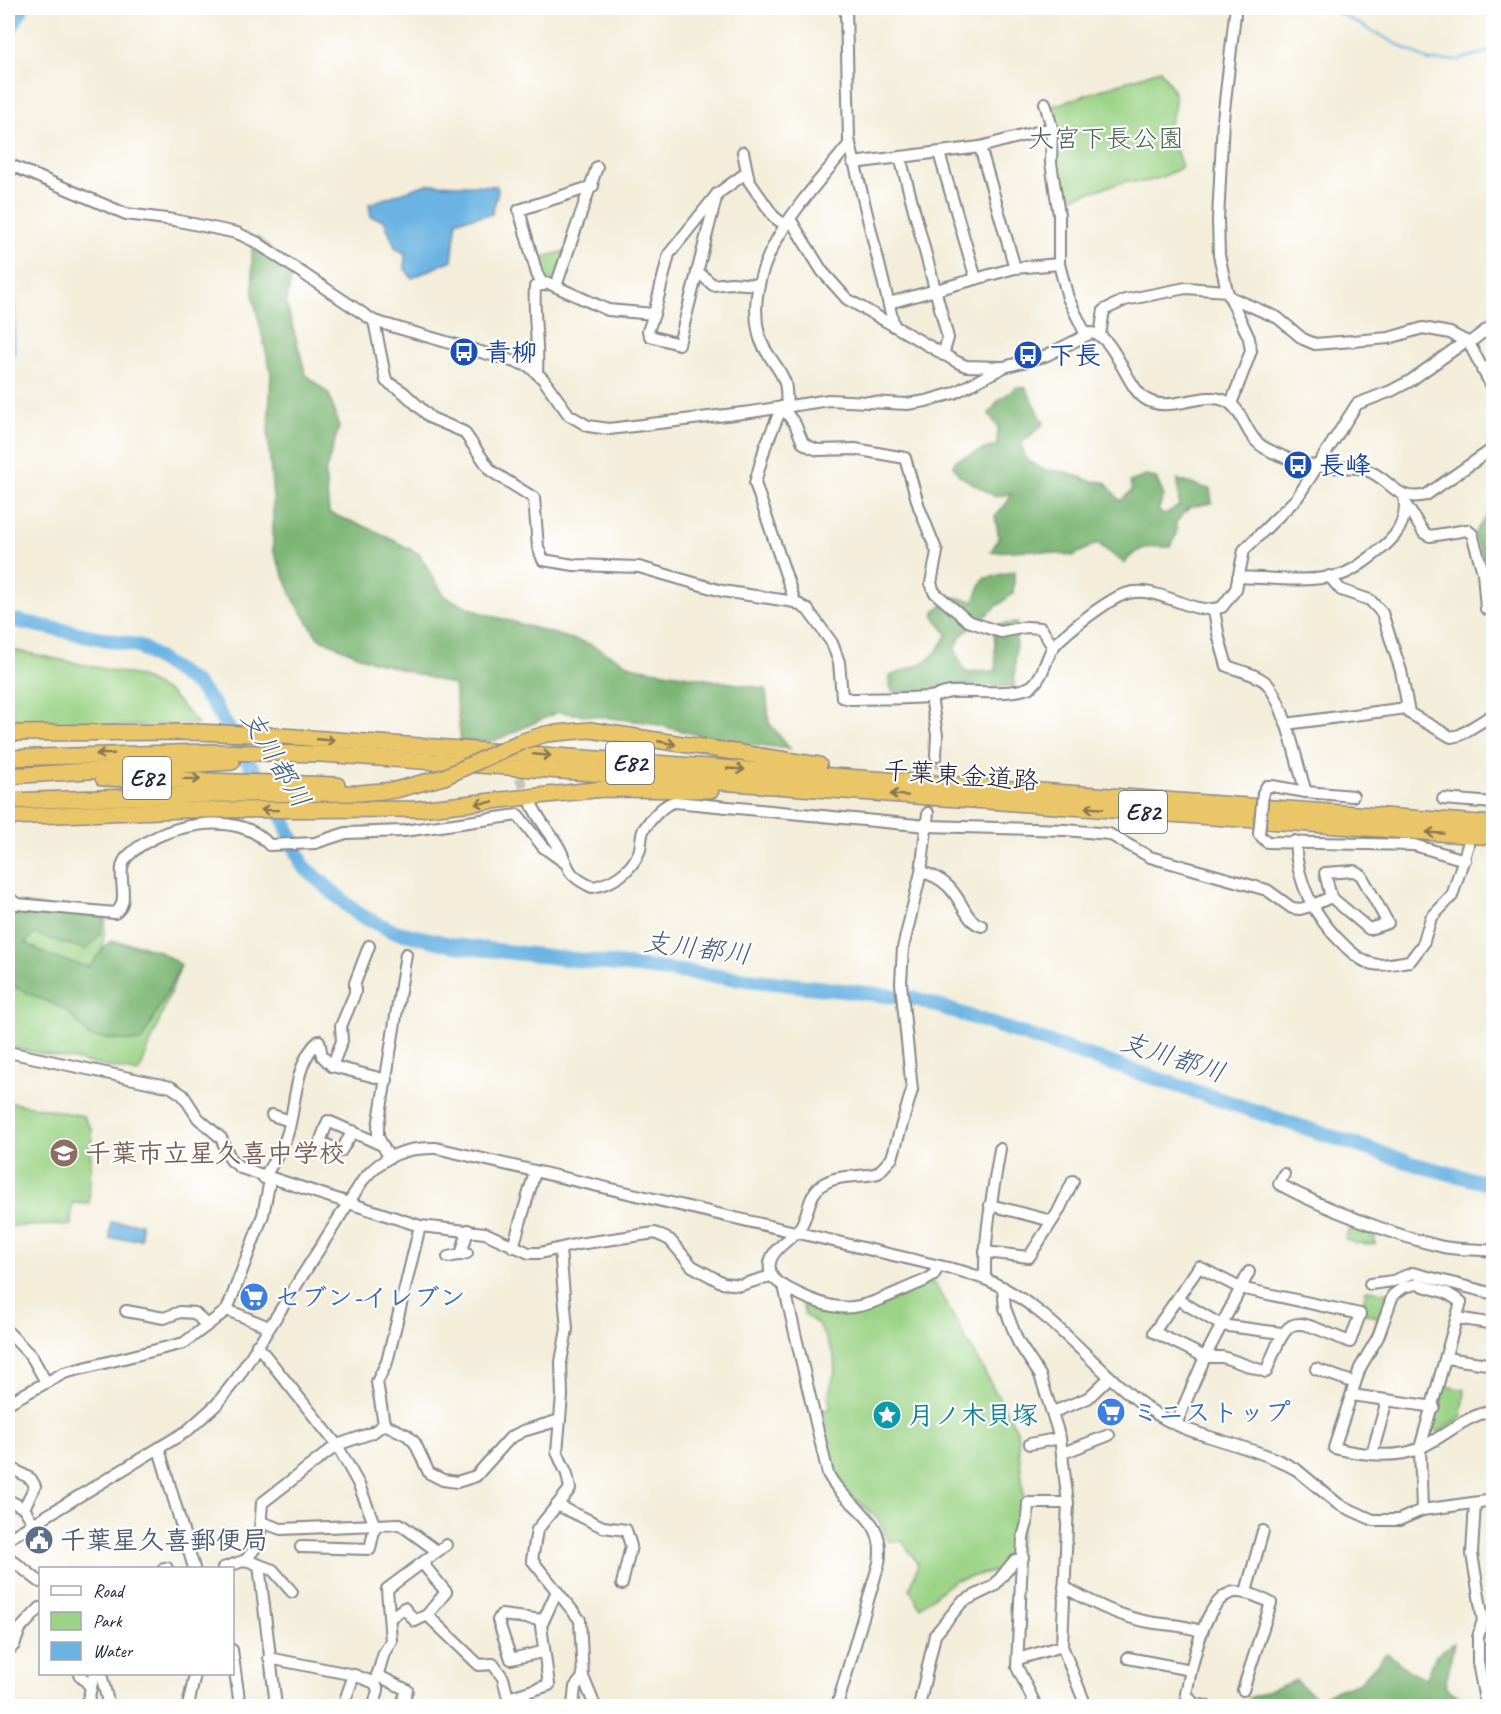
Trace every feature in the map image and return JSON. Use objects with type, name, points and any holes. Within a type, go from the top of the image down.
[{"type":"highway","name":"E82","points":[[8,776],[286,782],[395,790],[444,777],[520,741],[546,734],[590,730],[754,757],[941,776],[992,787]]},
{"type":"highway","name":"E82","points":[[8,733],[195,732],[268,735],[651,765],[992,787]]},
{"type":"highway","name":"E82","points":[[8,758],[206,752],[279,756]]},
{"type":"highway","name":"E82","points":[[8,776],[279,756]]},
{"type":"highway","name":"千葉東金道路","points":[[279,756],[404,765],[425,761],[646,775],[793,788],[1494,837]]},
{"type":"highway","name":"千葉東金道路","points":[[992,787],[1494,824]]},
{"type":"highway","points":[[8,817],[229,809],[418,809],[603,789],[793,788]]},
{"type":"highway","points":[[8,801],[223,794],[339,794],[395,790]]},
{"type":"street","points":[[846,8],[850,143],[853,163],[894,326]]},
{"type":"street","points":[[1231,404],[1251,351],[1249,338],[1228,294],[1219,255],[1218,220],[1228,58],[1235,14]]},
{"type":"street","points":[[1045,103],[1052,128],[1051,164],[1059,215],[1059,264],[1068,298],[1086,335]]},
{"type":"street","points":[[853,163],[980,147],[1052,128]]},
{"type":"street","points":[[795,602],[755,483],[765,447],[784,407],[786,385],[759,337],[756,298],[759,285],[787,222],[850,143]]},
{"type":"street","points":[[980,147],[1015,268]]},
{"type":"street","points":[[743,152],[746,173],[774,217],[787,222],[838,291],[858,307],[966,366],[1004,367]]},
{"type":"street","points":[[939,153],[976,279]]},
{"type":"street","points":[[900,157],[948,338],[943,355]]},
{"type":"street","points":[[8,164],[126,214],[214,227],[256,242],[374,321],[519,362],[537,372],[569,415],[598,429],[829,400],[907,404],[926,401],[954,393],[1004,367],[1045,356],[1086,335],[1100,335]]},
{"type":"street","points":[[556,286],[597,167]]},
{"type":"street","points":[[717,194],[679,344],[650,336],[648,331],[669,254],[717,194],[746,173]]},
{"type":"street","points":[[543,285],[537,274],[519,210],[592,186]]},
{"type":"street","points":[[889,303],[1015,268],[1059,264]]},
{"type":"street","points":[[697,271],[713,285],[731,283],[759,285]]},
{"type":"street","points":[[537,372],[538,354],[533,315],[535,287],[548,283],[608,310],[654,314]]},
{"type":"street","points":[[1486,609],[1482,572],[1472,534],[1467,530],[1430,536],[1424,533],[1405,501],[1370,471],[1316,466],[1265,448],[1256,441],[1231,404],[1215,399],[1165,404],[1149,401],[1135,389],[1100,335],[1104,310],[1125,300],[1167,294],[1186,288],[1228,294],[1278,318],[1303,339],[1315,344],[1389,338],[1423,328],[1449,333],[1467,342],[1494,391]]},
{"type":"street","points":[[374,321],[386,381],[403,392],[431,418],[464,432],[491,471],[534,498],[538,547],[543,560],[574,565],[639,567],[722,591],[795,602],[808,610],[832,643],[839,662],[842,696],[851,699],[931,697],[949,692],[1024,689],[1035,683],[1053,647],[1110,601],[1140,591],[1215,610],[1222,607],[1233,597],[1244,550],[1269,525],[1282,516],[1298,498],[1357,404],[1410,381],[1494,324]]},
{"type":"street","points":[[1482,370],[1494,364]]},
{"type":"street","points":[[784,407],[803,443],[810,447],[818,450],[855,450],[905,458],[919,507],[937,552],[931,583],[934,592],[968,621],[993,630],[1001,632],[1026,627],[1041,628],[1053,647]]},
{"type":"street","points":[[1405,501],[1426,495],[1494,448]]},
{"type":"street","points":[[1238,577],[1281,579],[1329,576],[1351,570],[1393,541],[1405,501]]},
{"type":"street","points":[[1329,576],[1341,591],[1370,600],[1382,613],[1401,671],[1406,708],[1409,713],[1451,737],[1460,735],[1494,714]]},
{"type":"street","points":[[1215,610],[1227,666],[1259,678],[1269,686],[1286,724],[1306,792]]},
{"type":"street","points":[[931,697],[937,735],[936,756]]},
{"type":"street","points":[[1286,724],[1406,708]]},
{"type":"street","points":[[1353,796],[1267,786],[1263,793],[1259,834],[1267,842],[1295,841],[1353,846],[1414,845],[1465,860]]},
{"type":"street","points":[[1443,799],[1494,803]]},
{"type":"street","points":[[531,805],[555,841],[573,876],[592,887],[612,882],[632,863],[639,852],[644,830],[667,804],[675,802],[927,826],[1066,830],[1109,834],[1150,857],[1267,890],[1292,908],[1311,906],[1330,897]]},
{"type":"street","points":[[928,813],[921,872],[903,948],[902,983],[912,1090],[891,1158],[878,1173],[833,1179],[823,1183],[815,1190],[802,1225],[771,1258],[769,1268],[771,1276],[784,1286],[824,1305],[852,1308],[924,1281],[933,1276],[938,1267]]},
{"type":"street","points":[[8,897],[17,904],[115,913],[122,903],[123,862],[153,837],[192,825],[242,826],[258,833],[269,845],[315,843],[346,833],[404,831],[518,816],[543,847],[564,862]]},
{"type":"street","points":[[1295,841],[1298,869],[1311,906],[1322,923],[1358,958],[1375,965],[1410,961],[1423,944],[1431,918],[1452,896],[1468,845]]},
{"type":"street","points":[[1354,871],[1360,875],[1388,923],[1369,929],[1330,897],[1325,873],[1354,871]]},
{"type":"street","points":[[921,872],[945,881],[960,899],[972,921],[982,926]]},
{"type":"street","points":[[332,1066],[342,1041],[341,1026],[355,993],[355,983],[369,946]]},
{"type":"street","points":[[389,1157],[382,1145],[378,1127],[405,954]]},
{"type":"street","points":[[8,1403],[46,1382],[81,1368],[177,1346],[190,1339],[227,1310],[263,1215],[267,1179],[282,1147],[290,1121],[292,1101],[309,1049],[319,1041],[322,1056],[332,1066],[387,1080]]},
{"type":"street","points":[[8,1052],[177,1090],[198,1118],[221,1138],[235,1165],[267,1179],[420,1226],[485,1233],[529,1253],[560,1250],[578,1244],[655,1233],[670,1240],[692,1266],[723,1283],[741,1285],[771,1276]]},
{"type":"street","points":[[272,1115],[290,1121]]},
{"type":"street","points":[[353,1131],[382,1145]]},
{"type":"street","points":[[8,1539],[187,1431],[216,1405],[370,1172],[389,1157],[410,1149],[436,1148],[986,1280],[1003,1287],[1038,1308],[1110,1377],[1156,1413],[1176,1424],[1282,1462],[1297,1470],[1338,1504],[1360,1516],[1389,1521],[1399,1520],[1422,1510],[1494,1500]]},
{"type":"street","points":[[986,1280],[985,1252],[990,1205],[1000,1149]]},
{"type":"street","points":[[513,1247],[536,1172]]},
{"type":"street","points":[[1284,1174],[1279,1184],[1318,1203],[1365,1221],[1444,1247],[1494,1251]]},
{"type":"street","points":[[985,1252],[1029,1257],[1052,1221],[1073,1181]]},
{"type":"street","points":[[990,1205],[1052,1221]]},
{"type":"street","points":[[384,1424],[377,1383],[387,1362],[420,1226]]},
{"type":"street","points":[[447,1257],[464,1254],[468,1230]]},
{"type":"street","points":[[560,1250],[567,1329],[561,1362],[557,1452],[567,1474],[570,1489],[537,1530],[532,1560],[579,1620],[583,1677],[595,1707]]},
{"type":"street","points":[[1199,1267],[1240,1288],[1360,1314],[1350,1342],[1302,1324],[1292,1324],[1281,1333],[1266,1372],[1223,1357],[1205,1357],[1154,1332],[1177,1299],[1199,1267]]},
{"type":"street","points":[[1176,1424],[1205,1357],[1249,1272]]},
{"type":"street","points":[[1370,1284],[1387,1283],[1413,1273],[1494,1294]]},
{"type":"street","points":[[1422,1510],[1420,1448],[1434,1407],[1461,1302],[1447,1293],[1417,1284],[1404,1287],[1393,1295],[1378,1337],[1360,1368],[1334,1448],[1372,1454],[1408,1452],[1420,1448],[1455,1424],[1476,1414],[1494,1410]]},
{"type":"street","points":[[784,1286],[828,1474],[841,1495],[870,1518],[880,1540],[879,1563],[837,1707]]},
{"type":"street","points":[[1003,1287],[1005,1308],[1015,1334],[1037,1367],[1053,1412],[1063,1452],[1068,1503],[1062,1646],[1086,1707]]},
{"type":"street","points":[[1177,1299],[1221,1325],[1281,1333]]},
{"type":"street","points":[[227,1310],[269,1327]]},
{"type":"street","points":[[126,1311],[164,1318],[180,1312],[195,1313],[206,1325]]},
{"type":"street","points":[[1457,1318],[1494,1324]]},
{"type":"street","points":[[8,1332],[32,1357],[46,1382]]},
{"type":"street","points":[[257,1345],[337,1445],[359,1485],[375,1526],[370,1549],[302,1547]]},
{"type":"street","points":[[1446,1358],[1494,1365]]},
{"type":"street","points":[[1316,1369],[1355,1383]]},
{"type":"street","points":[[1053,1412],[1088,1398],[1110,1377]]},
{"type":"street","points":[[1352,1395],[1434,1407]]},
{"type":"street","points":[[1372,1454],[1387,1400]]},
{"type":"street","points":[[384,1424],[407,1435],[415,1443],[429,1473],[443,1480],[457,1482],[476,1476],[510,1438],[524,1431],[560,1420]]},
{"type":"street","points":[[228,1567],[246,1560],[259,1543],[262,1503],[337,1445],[372,1433],[384,1424]]},
{"type":"street","points":[[1063,1452],[1109,1435]]},
{"type":"street","points":[[1030,1444],[1060,1438]]},
{"type":"street","points":[[159,1449],[193,1567]]},
{"type":"street","points":[[8,1466],[31,1479],[35,1486],[24,1508]]},
{"type":"street","points":[[8,1500],[24,1508],[33,1523]]},
{"type":"street","points":[[1036,1707],[1017,1667],[1028,1503],[1068,1503]]},
{"type":"street","points":[[1475,1503],[1472,1554],[1483,1620],[1478,1637],[1478,1662],[1486,1707]]},
{"type":"street","points":[[557,1505],[603,1527],[626,1530],[631,1546],[622,1584]]},
{"type":"street","points":[[261,1522],[281,1529],[400,1524],[437,1551]]},
{"type":"street","points":[[1246,1592],[1263,1531]]},
{"type":"street","points":[[374,1707],[378,1690],[376,1679],[384,1653],[391,1641],[387,1589],[446,1545]]},
{"type":"street","points":[[8,1557],[39,1581]]},
{"type":"street","points":[[918,1707],[935,1635],[963,1602],[994,1586],[1015,1560],[1023,1558]]},
{"type":"street","points":[[246,1560],[273,1570],[292,1592]]},
{"type":"street","points":[[390,1618],[404,1608],[415,1621],[427,1615],[446,1592],[423,1564]]},
{"type":"street","points":[[260,1565],[276,1707]]},
{"type":"street","points":[[1064,1587],[1107,1611],[1154,1623],[1186,1625],[1200,1631]]},
{"type":"street","points":[[1206,1707],[1194,1704],[1186,1694],[1200,1631],[1223,1597],[1236,1592],[1246,1592],[1271,1604],[1243,1690]]},
{"type":"street","points":[[427,1615],[479,1665],[493,1664],[503,1678],[509,1702],[549,1685],[542,1652],[541,1626],[556,1593]]},
{"type":"street","points":[[8,1651],[14,1645],[21,1629],[39,1609]]},
{"type":"street","points":[[542,1652],[511,1659],[498,1620],[501,1615],[543,1620]]},
{"type":"street","points":[[1018,1659],[1062,1646]]},
{"type":"street","points":[[269,1658],[376,1679],[407,1690],[401,1707]]},
{"type":"street","points":[[1128,1658],[1191,1670]]},
{"type":"street","points":[[234,1664],[240,1707]]},
{"type":"street","points":[[80,1675],[90,1686]]},
{"type":"street","points":[[87,1707],[94,1675]]},
{"type":"street","points":[[101,1675],[109,1707]]},
{"type":"street","points":[[188,1707],[195,1675]]},
{"type":"street","points":[[344,1707],[354,1675]]},
{"type":"street","points":[[573,1707],[575,1687],[583,1677]]},
{"type":"green space","name":"大宮下長公園","points":[[1160,70],[1175,97],[1174,110],[1168,127],[1182,167],[1156,179],[1141,182],[1127,181],[1059,201],[1050,107]]},
{"type":"green space","points":[[257,237],[293,269],[286,303],[306,375],[329,394],[339,427],[325,473],[329,513],[376,531],[419,554],[445,597],[482,613],[589,644],[634,667],[766,689],[769,723],[790,749],[719,740],[646,722],[558,712],[494,741],[461,741],[454,685],[366,659],[318,638],[294,600],[273,550],[273,497],[268,436],[271,373],[253,296],[252,249]]},
{"type":"green space","points":[[565,251],[556,278],[550,281],[545,278],[537,259]]},
{"type":"green space","points":[[1017,387],[1026,388],[1044,423],[1022,443],[1024,457],[1041,469],[1066,472],[1090,481],[1105,482],[1120,501],[1132,490],[1130,482],[1146,476],[1156,478],[1164,496],[1158,510],[1163,515],[1179,506],[1178,480],[1210,489],[1212,503],[1190,507],[1176,522],[1176,535],[1170,547],[1144,548],[1134,553],[1124,563],[1097,543],[1073,556],[1032,550],[991,552],[999,537],[995,516],[1007,503],[1011,493],[996,497],[960,476],[953,466],[956,460],[997,445],[998,427],[989,414],[998,401]]},
{"type":"green space","points":[[1493,512],[1493,565],[1487,564],[1473,536],[1488,513]]},
{"type":"green space","points":[[1015,571],[1013,593],[961,636],[955,649],[965,672],[996,671],[994,625],[1017,623],[1014,687],[957,685],[932,692],[893,692],[889,684],[890,676],[924,662],[942,644],[947,634],[934,616],[934,611],[955,597],[974,601],[983,579]]},
{"type":"green space","points":[[8,649],[138,676],[170,693],[198,724],[8,728]]},
{"type":"green space","points":[[8,902],[105,915],[100,934],[87,950],[34,934],[25,943],[52,957],[89,967],[109,942],[157,950],[181,965],[141,1042],[90,1037],[66,1010],[8,984]]},
{"type":"green space","points":[[8,904],[11,907],[106,919],[102,951],[112,941],[142,945],[181,965],[139,1073],[8,1047]]},
{"type":"green space","points":[[8,1102],[83,1116],[92,1130],[89,1204],[72,1203],[71,1225],[8,1226]]},
{"type":"green space","points":[[1352,1219],[1374,1230],[1375,1244],[1355,1243],[1345,1239]]},
{"type":"green space","points":[[934,1282],[1017,1430],[1024,1498],[1018,1553],[1005,1569],[955,1580],[920,1607],[910,1590],[918,1564],[902,1541],[887,1541],[880,1523],[843,1488],[833,1473],[820,1411],[831,1408],[828,1396],[835,1372],[834,1355],[819,1325],[805,1315],[801,1299],[827,1311],[851,1313]]},
{"type":"green space","points":[[1366,1290],[1390,1293],[1381,1318],[1361,1312]]},
{"type":"green space","points":[[1446,1386],[1465,1390],[1462,1417],[1439,1432],[1433,1428]]},
{"type":"green space","points":[[1454,1643],[1445,1687],[1473,1706],[1248,1706],[1249,1698],[1296,1680],[1318,1700],[1332,1692],[1360,1682],[1387,1653],[1412,1673],[1426,1679],[1436,1655]]},
{"type":"water","points":[[427,184],[497,186],[498,191],[492,214],[457,220],[452,260],[412,278],[405,269],[405,253],[396,249],[384,220],[371,217],[369,204]]},
{"type":"water","points":[[111,1222],[141,1223],[141,1239],[110,1239]]},
{"type":"waterway","points":[[8,32],[22,8]]},
{"type":"waterway","points":[[1329,8],[1429,61],[1458,60],[1494,50]]},
{"type":"waterway","points":[[8,304],[8,351]]},
{"type":"waterway","name":"支川都川","points":[[8,619],[139,646],[196,684],[213,704],[284,820],[303,866],[359,915],[393,931],[457,946],[917,999],[1417,1165],[1494,1185]]},
{"type":"tunnel","points":[[928,813],[936,756]]},
{"type":"tunnel","points":[[513,764],[530,802]]},
{"type":"place","name":"青柳","points":[[464,352]]},
{"type":"place","name":"下長","points":[[1028,355]]},
{"type":"place","name":"長峰","points":[[1298,465]]},
{"type":"place","name":"千葉市立星久喜中学校","points":[[64,1153]]},
{"type":"place","name":"セブン-イレブン","points":[[254,1297]]},
{"type":"place","name":"ミニストップ","points":[[1111,1412]]},
{"type":"place","name":"月ノ木貝塚","points":[[887,1415]]},
{"type":"place","name":"千葉星久喜郵便局","points":[[39,1540]]}]
